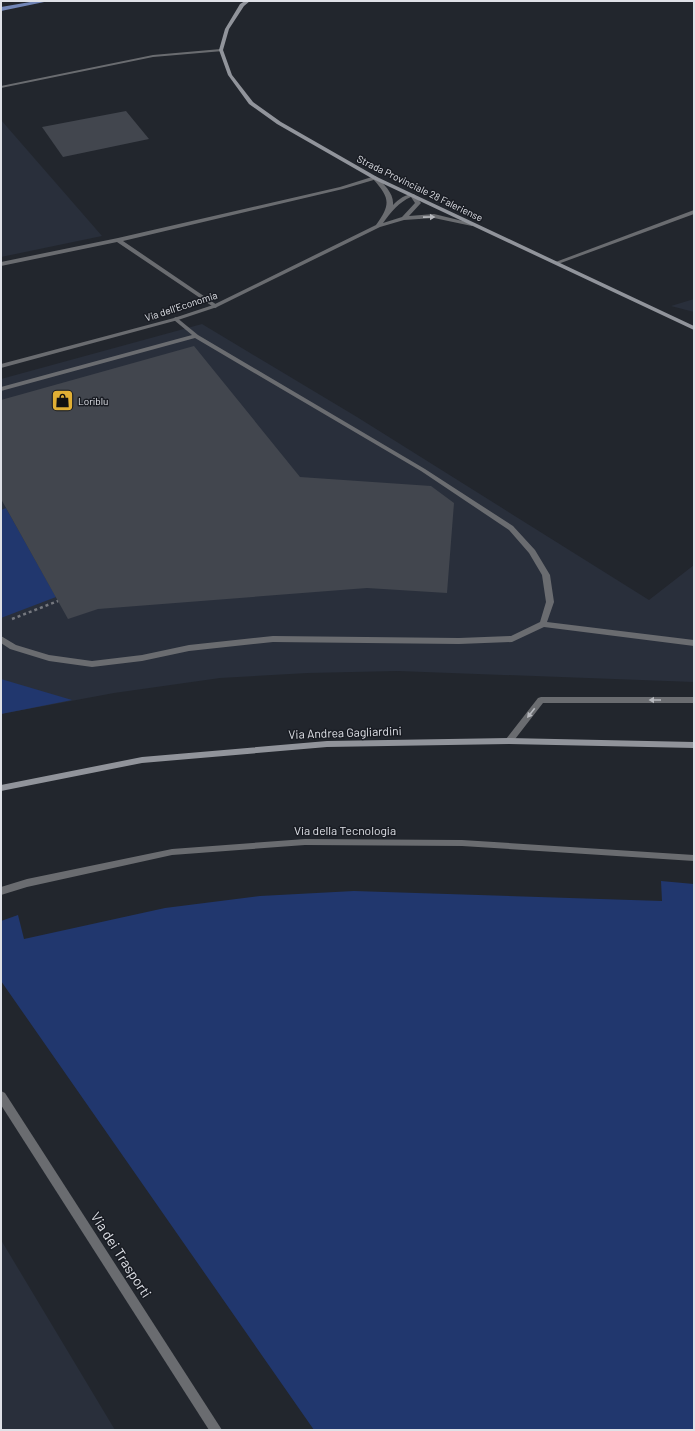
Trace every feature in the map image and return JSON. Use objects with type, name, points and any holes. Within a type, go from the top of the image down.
[{"type":"main road","points":[[221,50],[227,29],[242,5],[248,1]]},
{"type":"main road","name":"Strada Provinciale 28 Faleriense","points":[[221,50],[230,75],[251,103],[279,122],[376,178],[694,328]]},
{"type":"main road","name":"Via Andrea Gagliardini","points":[[1,788],[142,760],[327,744],[509,741],[694,745]]},
{"type":"street","points":[[1,87],[153,56],[221,50]]},
{"type":"street","points":[[1,264],[118,240],[341,188],[376,178],[391,198],[389,211]]},
{"type":"street","points":[[378,226],[389,211],[402,199],[412,195],[418,203],[404,218]]},
{"type":"street","points":[[556,263],[694,212]]},
{"type":"street","name":"Via dell'Economia","points":[[1,366],[176,319],[215,306],[378,226],[404,218],[434,216],[472,224]]},
{"type":"street","points":[[118,240],[215,306]]},
{"type":"street","points":[[176,319],[196,336],[423,470],[511,528],[532,552],[546,576],[550,602],[543,624]]},
{"type":"street","points":[[1,389],[196,336]]},
{"type":"street","points":[[1,639],[13,647],[49,658],[92,664],[142,658],[189,648],[273,639],[459,641],[512,639],[543,624],[694,643]]},
{"type":"street","points":[[509,741],[541,700],[694,700]]},
{"type":"street","name":"Via della Tecnologia","points":[[1,891],[27,882],[172,852],[305,842],[462,843],[694,858]]},
{"type":"street","name":"Via dei Trasporti","points":[[1,1096],[216,1430]]},
{"type":"path","points":[[8,620],[58,601]]},
{"type":"shaded area","points":[[1,120],[102,236],[1,257]]},
{"type":"shaded area","points":[[694,299],[694,312],[671,306]]},
{"type":"shaded area","points":[[202,324],[357,417],[649,600],[694,565],[694,682],[398,671],[308,673],[220,678],[114,693],[1,714],[1,379]]},
{"type":"shaded area","points":[[6,508],[56,597],[1,618],[1,510]]},
{"type":"shaded area","points":[[1,679],[72,700],[1,714]]},
{"type":"shaded area","points":[[661,881],[694,884],[694,1430],[314,1430],[1,981],[1,921],[18,915],[24,939],[165,908],[260,896],[354,891],[662,901]]},
{"type":"shaded area","points":[[1,1240],[115,1430],[1,1430]]},
{"type":"building","points":[[126,111],[149,139],[63,157],[42,127]]},
{"type":"building","points":[[194,346],[300,477],[431,486],[454,503],[447,593],[367,588],[98,609],[68,619],[1,499],[1,400]]},
{"type":"waterway","points":[[1,9],[46,1]]},
{"type":"place","name":"Loriblu","points":[[63,401]]}]
